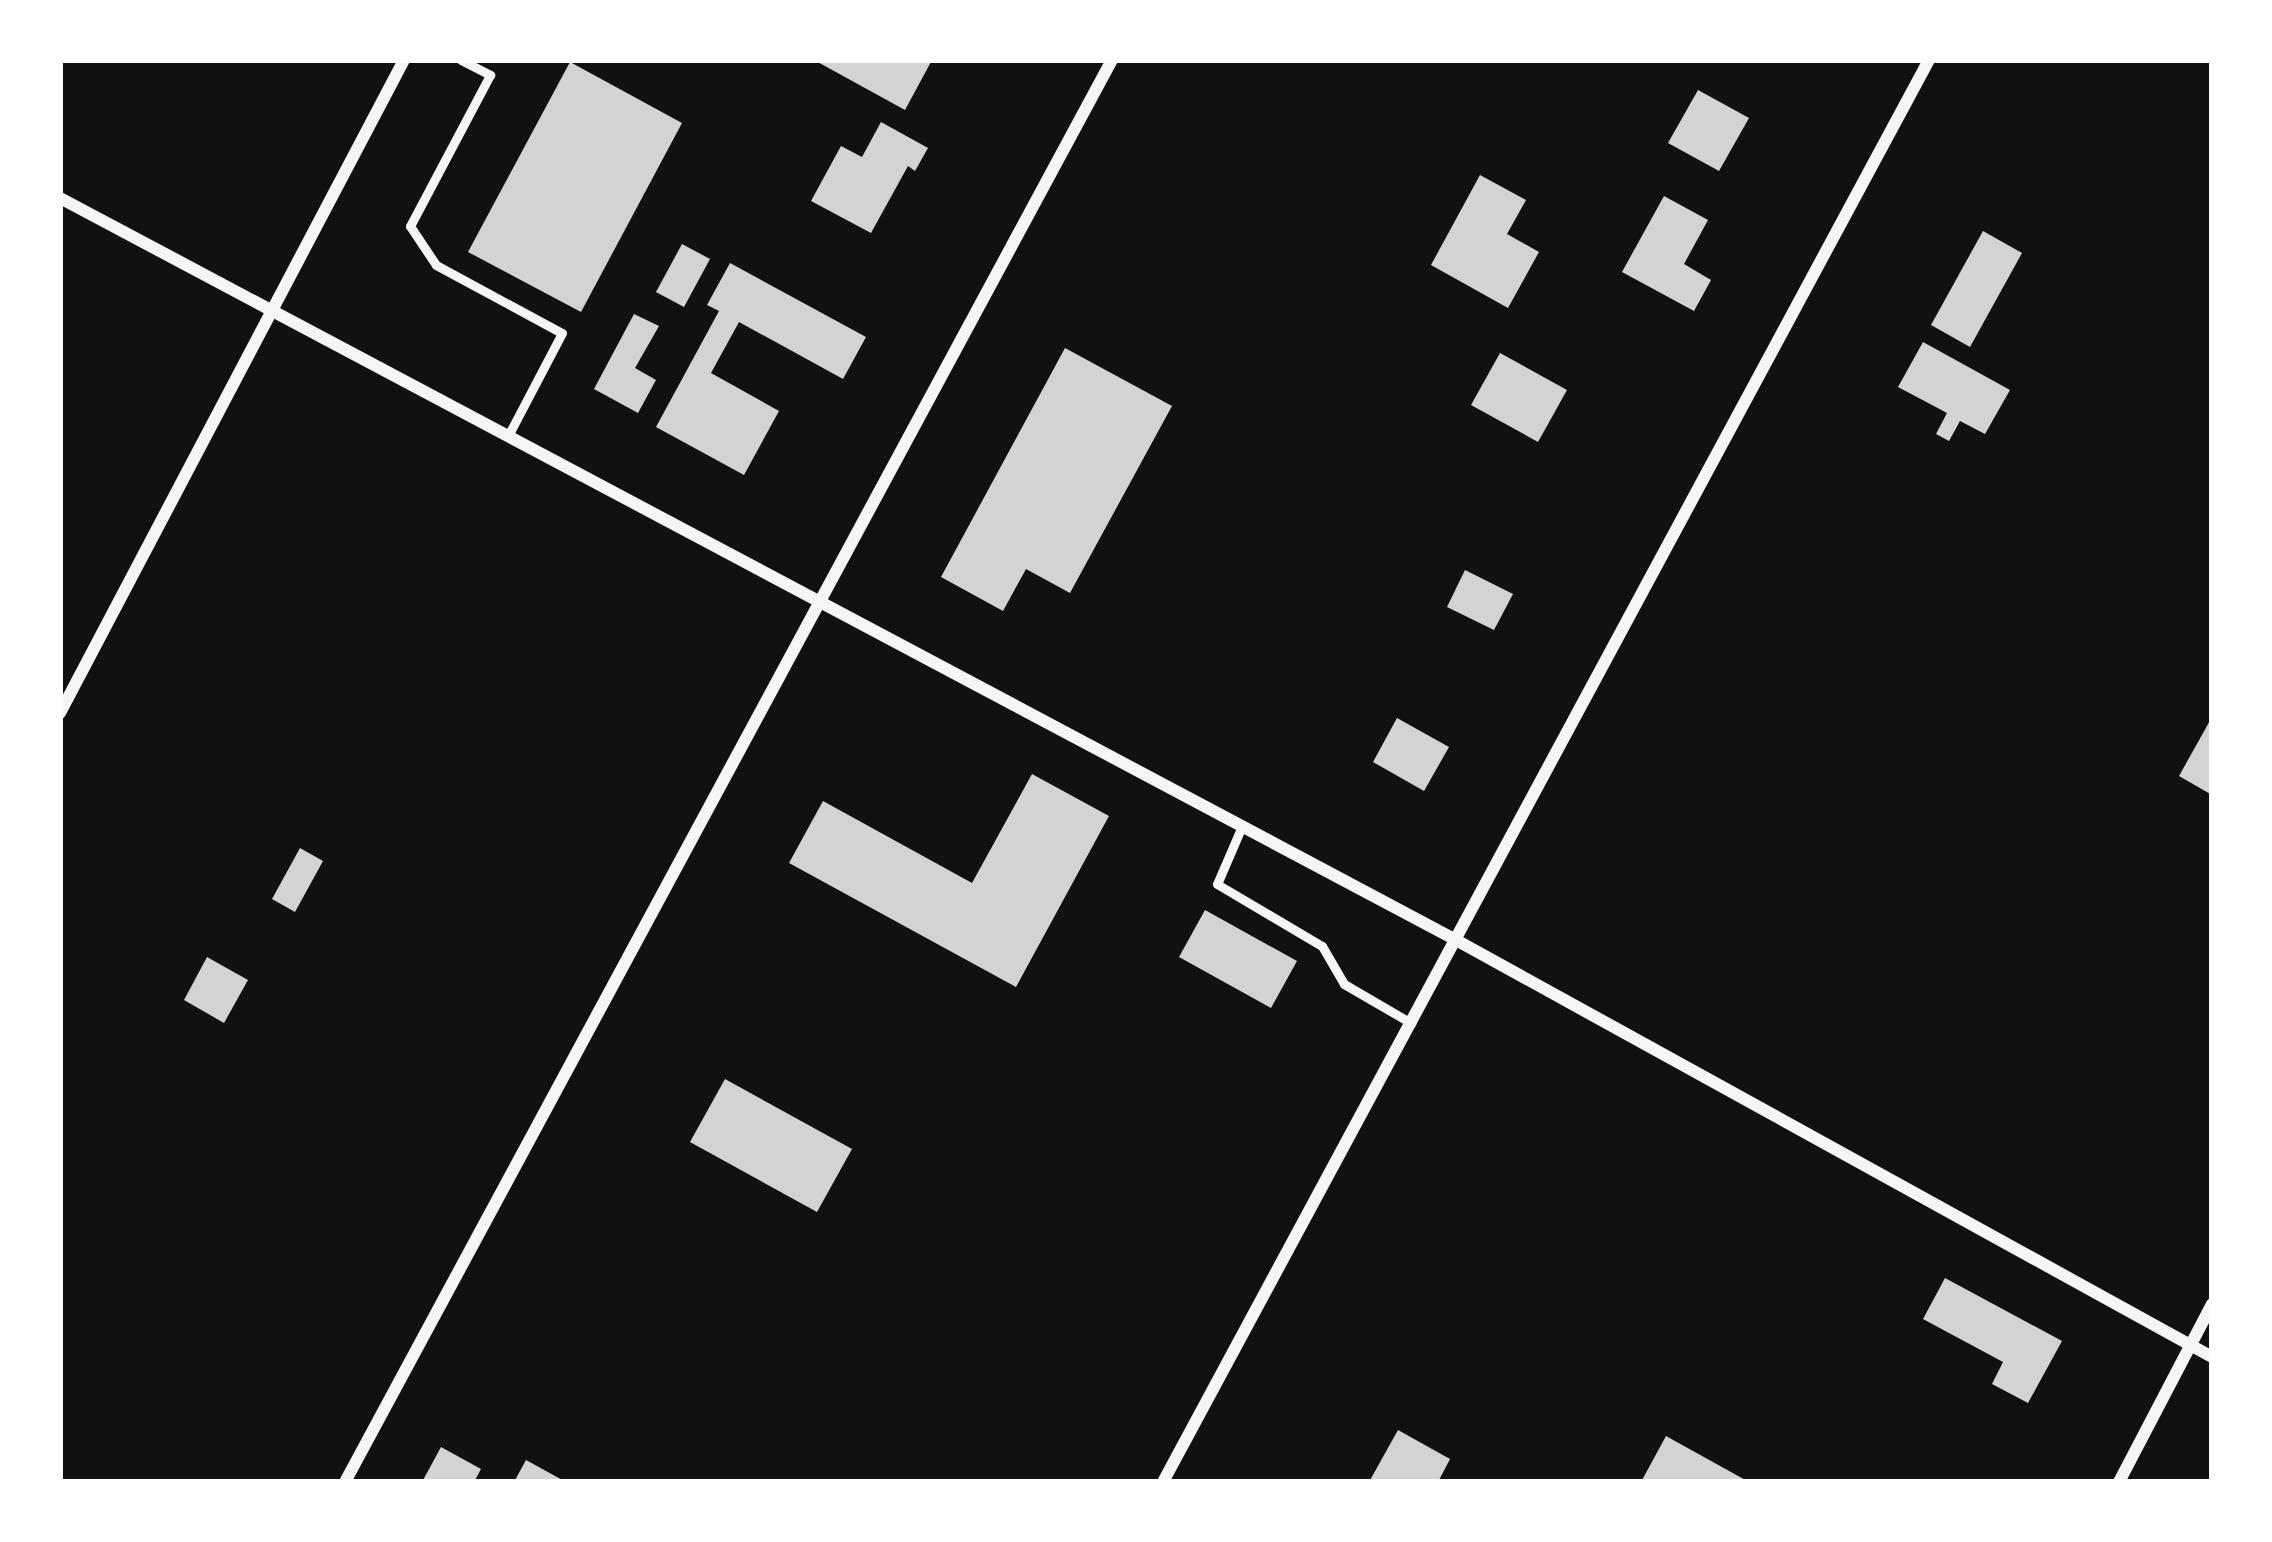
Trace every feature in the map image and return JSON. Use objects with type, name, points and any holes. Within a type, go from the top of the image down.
[{"type":"street","points":[[60,713],[404,60]]},
{"type":"street","points":[[345,1482],[1112,60]]},
{"type":"street","points":[[1163,1482],[1929,60]]},
{"type":"street","points":[[60,198],[1456,940],[2212,1357]]},
{"type":"street","points":[[2119,1482],[2212,1304]]},
{"type":"lane","points":[[461,60],[490,75],[410,226],[436,266],[562,333],[508,436]]},
{"type":"lane","points":[[1242,826],[1217,884],[1322,946],[1344,984],[1411,1023]]},
{"type":"building","points":[[814,60],[932,60],[905,110]]},
{"type":"building","points":[[570,62],[682,123],[581,312],[468,252]]},
{"type":"building","points":[[1698,90],[1749,118],[1719,171],[1668,143]]},
{"type":"building","points":[[881,122],[928,148],[915,171],[908,166],[871,233],[811,201],[841,146],[862,157]]},
{"type":"building","points":[[1480,175],[1526,200],[1507,234],[1539,252],[1508,308],[1431,265]]},
{"type":"building","points":[[1664,196],[1708,220],[1684,264],[1711,280],[1694,311],[1622,272]]},
{"type":"building","points":[[1983,231],[2022,253],[1970,347],[1931,325]]},
{"type":"building","points":[[682,244],[710,259],[684,307],[656,292]]},
{"type":"building","points":[[730,263],[866,337],[843,379],[739,322],[711,373],[779,411],[744,475],[656,427],[719,311],[707,305]]},
{"type":"building","points":[[634,314],[659,326],[635,368],[656,380],[638,413],[594,389]]},
{"type":"building","points":[[1923,342],[2010,390],[1985,434],[1960,421],[1949,441],[1936,434],[1947,413],[1898,387]]},
{"type":"building","points":[[1065,348],[1172,406],[1070,593],[1026,569],[1003,611],[941,577]]},
{"type":"building","points":[[1500,353],[1567,390],[1538,442],[1471,405]]},
{"type":"building","points":[[1465,570],[1513,594],[1494,630],[1447,607]]},
{"type":"building","points":[[2212,717],[2212,795],[2179,776]]},
{"type":"building","points":[[1397,718],[1449,747],[1424,791],[1373,762]]},
{"type":"building","points":[[1032,774],[1109,816],[1016,987],[789,863],[823,801],[972,883]]},
{"type":"building","points":[[300,848],[323,861],[295,912],[272,899]]},
{"type":"building","points":[[1205,910],[1297,961],[1271,1008],[1179,957]]},
{"type":"building","points":[[207,957],[248,980],[224,1023],[184,1000]]},
{"type":"building","points":[[725,1079],[852,1149],[817,1212],[690,1142]]},
{"type":"building","points":[[1945,1278],[2062,1341],[2028,1403],[1992,1384],[2003,1362],[1923,1319]]},
{"type":"building","points":[[1398,1430],[1450,1459],[1438,1482],[1369,1482]]},
{"type":"building","points":[[1666,1436],[1749,1482],[1641,1482]]},
{"type":"building","points":[[441,1447],[481,1469],[474,1482],[422,1482]]},
{"type":"building","points":[[526,1460],[566,1482],[514,1482]]}]
